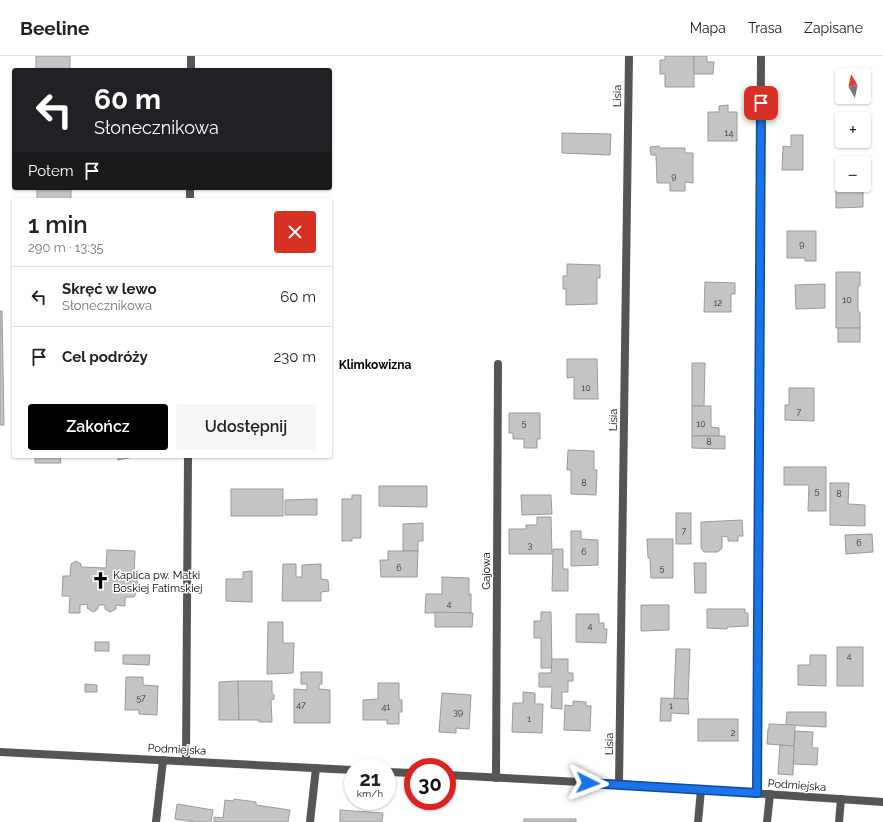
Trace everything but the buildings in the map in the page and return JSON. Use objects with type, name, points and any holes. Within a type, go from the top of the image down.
[{"type":"street","points":[[191,56],[191,68]]},
{"type":"street","name":"Lisia","points":[[619,784],[629,56]]},
{"type":"street","points":[[757,793],[761,56]]},
{"type":"street","name":"Gajowa","points":[[496,778],[498,364]]},
{"type":"street","points":[[186,761],[188,458]]},
{"type":"street","name":"Podmiejska","points":[[0,752],[344,770]]},
{"type":"street","points":[[156,822],[163,760]]},
{"type":"street","points":[[310,822],[316,768]]},
{"type":"street","name":"Podmiejska","points":[[456,776],[619,784],[883,802]]},
{"type":"street","points":[[698,822],[701,790]]},
{"type":"street","points":[[767,822],[770,794]]},
{"type":"street","points":[[839,822],[841,799]]},
{"type":"place","name":"Kaplica pw. Matki Boskiej Fatimskiej","points":[[100,581]]},
{"type":"district","name":"Klimkowizna","points":[[375,365]]},
{"type":"route","points":[[588,783],[757,793],[761,103]]}]
